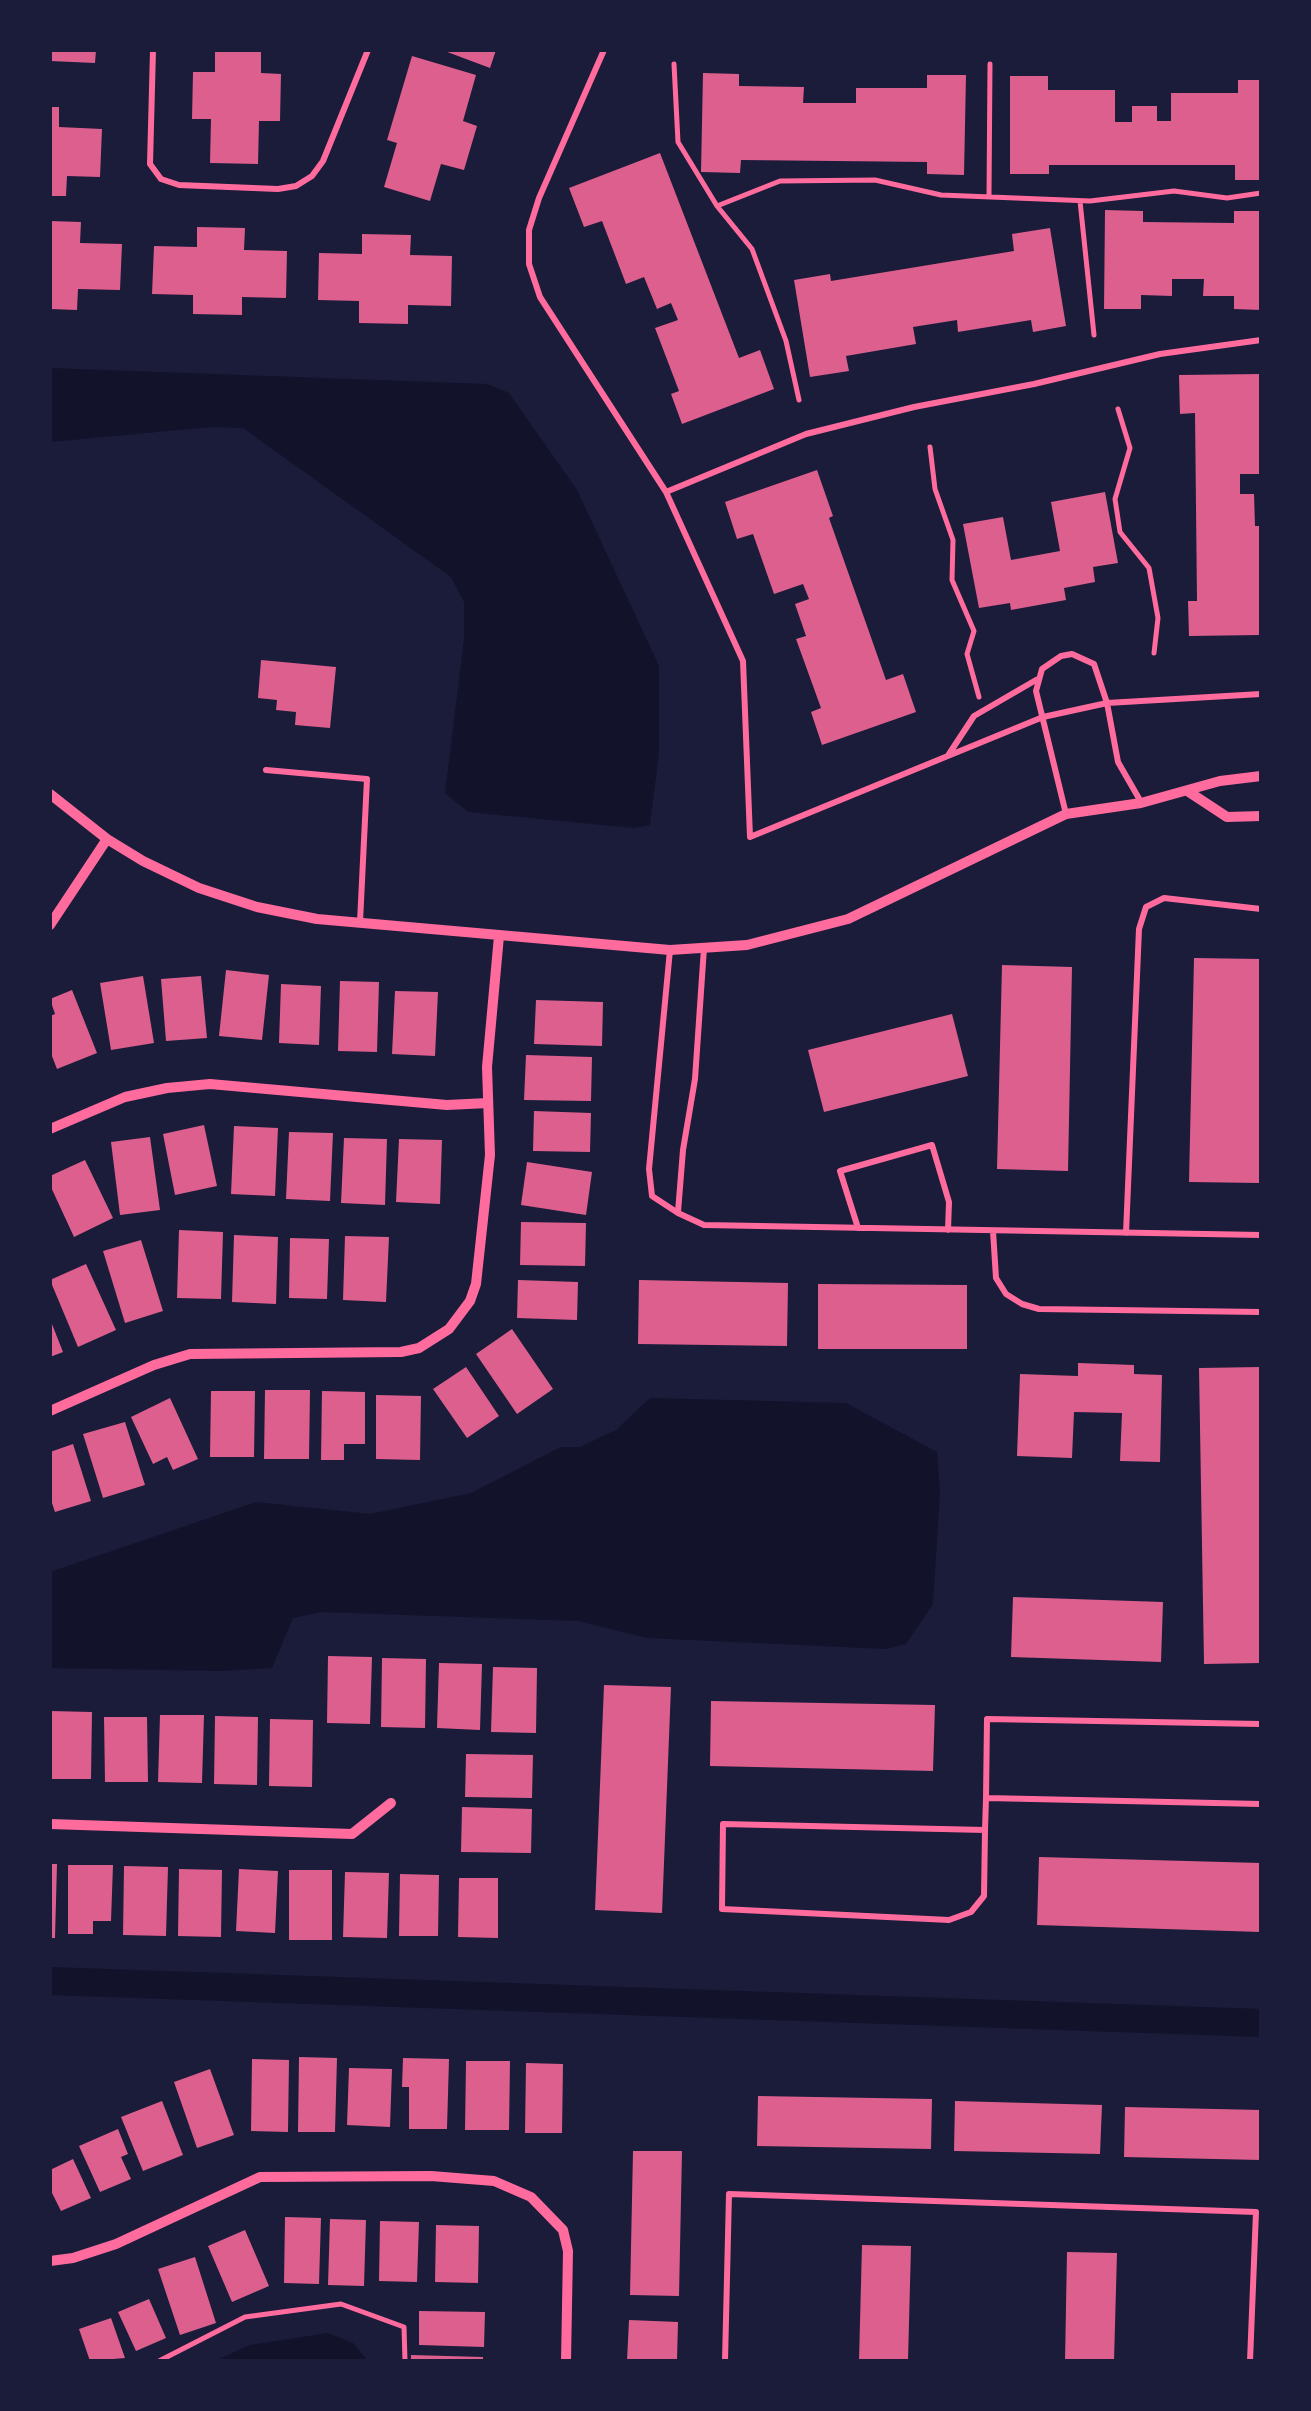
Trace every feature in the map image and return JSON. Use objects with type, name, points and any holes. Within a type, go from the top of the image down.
[{"type":"street","points":[[50,794],[107,839],[143,861],[199,888],[257,907],[360,923],[670,950],[774,939],[848,919],[1066,814],[1261,776]]},
{"type":"street","points":[[1189,792],[1226,816],[1261,816]]},
{"type":"street","points":[[50,925],[107,839]]},
{"type":"street","points":[[50,1411],[190,1354],[384,1354],[418,1348],[434,1340],[461,1316],[476,1284],[490,1154],[486,1067],[499,936]]},
{"type":"street","points":[[50,1129],[125,1097],[210,1084],[447,1105],[488,1103]]},
{"type":"street","points":[[50,1824],[352,1834],[391,1803]]},
{"type":"street","points":[[50,2261],[116,2244],[260,2177],[494,2180],[530,2197],[563,2230],[568,2251],[566,2361]]},
{"type":"lane","points":[[153,50],[150,164],[161,179],[178,185],[278,190],[296,186],[312,176],[323,161],[368,50]]},
{"type":"lane","points":[[604,50],[539,198],[529,230],[530,264],[540,297],[666,492],[743,660],[750,837],[1043,717],[1106,703],[1261,694]]},
{"type":"lane","points":[[666,492],[806,434],[1160,354],[1261,340]]},
{"type":"lane","points":[[1066,814],[1036,691],[1050,660],[1072,654],[1094,664],[1118,762],[1142,802]]},
{"type":"lane","points":[[948,755],[974,716],[1038,680]]},
{"type":"lane","points":[[266,770],[367,779],[360,923]]},
{"type":"lane","points":[[1126,1233],[1139,928],[1146,907],[1164,898],[1261,909]]},
{"type":"lane","points":[[678,1213],[695,1078],[704,948]]},
{"type":"lane","points":[[670,950],[649,1168],[652,1196],[678,1213],[704,1225],[1261,1235]]},
{"type":"lane","points":[[858,1228],[840,1171],[932,1145],[948,1202],[948,1230]]},
{"type":"lane","points":[[993,1231],[996,1278],[1006,1294],[1022,1304],[1039,1309],[1261,1312]]},
{"type":"lane","points":[[986,1830],[723,1824],[722,1909],[949,1920],[971,1912],[984,1896],[986,1830],[987,1719],[1261,1724]]},
{"type":"lane","points":[[986,1798],[1261,1804]]},
{"type":"lane","points":[[725,2361],[729,2194],[1256,2212],[1250,2361]]},
{"type":"path","points":[[674,64],[678,142],[717,206],[752,249],[786,341],[800,400]]},
{"type":"path","points":[[989,196],[990,64]]},
{"type":"path","points":[[717,206],[780,181],[874,180],[941,195],[1080,201],[1174,191],[1227,198],[1261,193]]},
{"type":"path","points":[[1080,201],[1094,335]]},
{"type":"path","points":[[1118,409],[1130,448],[1115,499],[1120,532],[1149,568],[1158,618],[1154,654]]},
{"type":"path","points":[[930,447],[938,501],[953,540],[952,580],[974,630],[967,654],[979,697]]},
{"type":"path","points":[[159,2361],[245,2317],[341,2304],[404,2327],[404,2361]]},
{"type":"shaded area","points":[[50,368],[487,384],[509,393],[577,490],[659,666],[659,752],[650,825],[634,828],[468,812],[445,793],[464,640],[464,602],[451,577],[243,428],[211,427],[50,442]]},
{"type":"shaded area","points":[[650,1398],[846,1403],[937,1452],[940,1491],[933,1604],[906,1644],[886,1649],[647,1638],[578,1621],[321,1612],[293,1618],[272,1668],[50,1668],[50,1572],[256,1502],[370,1514],[471,1493],[561,1447],[580,1447],[616,1430]]},
{"type":"shaded area","points":[[328,2333],[353,2343],[368,2361],[215,2361],[250,2345]]},
{"type":"building","points":[[50,50],[96,50],[95,63],[50,61]]},
{"type":"building","points":[[215,50],[261,50],[261,73],[281,74],[280,121],[259,121],[258,164],[210,163],[211,119],[192,119],[193,72],[215,72]]},
{"type":"building","points":[[442,50],[496,50],[490,68]]},
{"type":"building","points":[[412,56],[476,75],[463,121],[477,126],[464,170],[441,164],[430,201],[384,187],[397,143],[387,140]]},
{"type":"building","points":[[703,73],[739,74],[739,86],[804,87],[803,103],[856,103],[856,88],[927,88],[927,75],[966,75],[964,175],[927,174],[927,162],[741,160],[740,173],[701,172]]},
{"type":"building","points":[[1010,76],[1048,76],[1048,90],[1115,90],[1115,122],[1132,122],[1132,106],[1157,106],[1157,121],[1171,121],[1171,93],[1238,93],[1238,80],[1261,80],[1261,180],[1235,180],[1235,165],[1049,165],[1049,174],[1010,174]]},
{"type":"building","points":[[50,107],[59,107],[59,127],[102,129],[100,177],[67,176],[66,196],[50,196]]},
{"type":"building","points":[[660,153],[739,358],[760,350],[774,389],[682,424],[671,394],[679,391],[655,328],[678,320],[671,303],[657,309],[644,277],[626,284],[602,221],[584,227],[569,188]]},
{"type":"building","points":[[1105,210],[1143,211],[1143,222],[1234,223],[1234,211],[1261,211],[1261,310],[1234,309],[1234,296],[1203,296],[1204,279],[1172,279],[1172,296],[1141,295],[1141,309],[1104,309]]},
{"type":"building","points":[[50,221],[81,222],[80,243],[122,244],[120,290],[78,289],[77,310],[50,309]]},
{"type":"building","points":[[197,227],[245,228],[244,250],[287,251],[286,298],[242,297],[242,315],[193,314],[193,295],[152,294],[154,246],[197,247]]},
{"type":"building","points":[[1050,228],[1066,326],[1033,332],[1031,320],[958,332],[957,320],[913,327],[916,344],[846,356],[849,371],[810,377],[794,280],[830,274],[831,281],[1014,251],[1012,234]]},
{"type":"building","points":[[362,234],[411,235],[410,255],[452,256],[451,306],[408,305],[408,324],[359,323],[359,301],[318,300],[319,253],[362,254]]},
{"type":"building","points":[[1261,374],[1261,474],[1240,474],[1240,494],[1254,494],[1255,526],[1261,526],[1261,635],[1189,636],[1188,601],[1197,601],[1195,413],[1180,414],[1179,375]]},
{"type":"building","points":[[817,470],[833,516],[829,518],[886,680],[903,674],[916,712],[822,745],[811,712],[821,708],[796,639],[806,636],[795,604],[809,599],[803,584],[774,594],[753,534],[737,539],[725,502]]},
{"type":"building","points":[[1105,492],[1118,563],[1093,567],[1095,582],[1064,588],[1066,600],[1011,610],[1010,603],[979,608],[963,524],[1003,517],[1011,560],[1060,551],[1051,502]]},
{"type":"building","points":[[261,660],[336,667],[330,728],[295,725],[296,712],[276,710],[277,700],[258,698]]},
{"type":"building","points":[[1194,958],[1261,959],[1259,1183],[1189,1182]]},
{"type":"building","points":[[1002,965],[1072,967],[1068,1171],[997,1169]]},
{"type":"building","points":[[226,970],[269,975],[262,1040],[219,1036]]},
{"type":"building","points":[[143,976],[154,1043],[111,1050],[100,983]]},
{"type":"building","points":[[201,976],[207,1038],[166,1041],[161,979]]},
{"type":"building","points":[[340,981],[379,982],[377,1052],[338,1051]]},
{"type":"building","points":[[281,984],[321,986],[319,1045],[279,1043]]},
{"type":"building","points":[[72,990],[97,1053],[57,1069],[50,1051],[50,1016],[55,1014],[50,999]]},
{"type":"building","points":[[395,991],[438,992],[435,1056],[392,1054]]},
{"type":"building","points":[[536,1000],[603,1002],[602,1046],[534,1044]]},
{"type":"building","points":[[952,1014],[968,1076],[824,1112],[808,1050]]},
{"type":"building","points":[[526,1055],[592,1057],[591,1101],[524,1100]]},
{"type":"building","points":[[534,1111],[591,1113],[590,1152],[533,1151]]},
{"type":"building","points":[[204,1125],[217,1186],[175,1195],[163,1134]]},
{"type":"building","points":[[234,1126],[278,1128],[275,1196],[231,1194]]},
{"type":"building","points":[[289,1132],[333,1133],[330,1201],[286,1199]]},
{"type":"building","points":[[150,1137],[160,1210],[120,1215],[111,1142]]},
{"type":"building","points":[[344,1138],[387,1139],[385,1205],[341,1203]]},
{"type":"building","points":[[399,1139],[442,1140],[440,1204],[396,1202]]},
{"type":"building","points":[[85,1160],[113,1218],[74,1237],[50,1185],[50,1176]]},
{"type":"building","points":[[527,1162],[592,1172],[586,1215],[521,1205]]},
{"type":"building","points":[[521,1222],[586,1223],[585,1266],[520,1265]]},
{"type":"building","points":[[179,1230],[223,1232],[221,1299],[177,1298]]},
{"type":"building","points":[[234,1235],[278,1237],[276,1304],[232,1302]]},
{"type":"building","points":[[345,1236],[389,1237],[386,1302],[343,1300]]},
{"type":"building","points":[[290,1238],[329,1239],[327,1299],[289,1298]]},
{"type":"building","points":[[141,1240],[163,1311],[125,1323],[103,1251]]},
{"type":"building","points":[[86,1264],[116,1330],[78,1347],[50,1280]]},
{"type":"building","points":[[518,1280],[578,1282],[577,1320],[517,1318]]},
{"type":"building","points":[[639,1280],[788,1283],[787,1346],[638,1344]]},
{"type":"building","points":[[818,1284],[967,1285],[967,1349],[818,1349]]},
{"type":"building","points":[[50,1319],[63,1352],[50,1357]]},
{"type":"building","points":[[512,1329],[553,1389],[517,1414],[476,1354]]},
{"type":"building","points":[[1078,1363],[1134,1365],[1134,1374],[1162,1375],[1160,1462],[1120,1461],[1122,1413],[1074,1412],[1072,1458],[1017,1456],[1020,1374],[1078,1376]]},
{"type":"building","points":[[466,1367],[499,1416],[467,1438],[433,1389]]},
{"type":"building","points":[[1261,1367],[1261,1663],[1204,1664],[1199,1368]]},
{"type":"building","points":[[265,1390],[310,1390],[309,1459],[264,1459]]},
{"type":"building","points":[[211,1391],[255,1391],[254,1457],[210,1457]]},
{"type":"building","points":[[322,1391],[365,1392],[365,1444],[344,1444],[344,1460],[321,1460]]},
{"type":"building","points":[[376,1395],[421,1396],[420,1460],[376,1459]]},
{"type":"building","points":[[170,1398],[198,1459],[173,1470],[167,1457],[153,1464],[131,1417]]},
{"type":"building","points":[[125,1422],[145,1485],[103,1498],[83,1434]]},
{"type":"building","points":[[73,1444],[91,1501],[55,1512],[50,1497],[50,1452]]},
{"type":"building","points":[[1013,1597],[1163,1602],[1161,1662],[1011,1657]]},
{"type":"building","points":[[328,1656],[372,1657],[370,1724],[327,1723]]},
{"type":"building","points":[[382,1658],[426,1659],[425,1728],[381,1727]]},
{"type":"building","points":[[439,1663],[482,1664],[480,1730],[437,1728]]},
{"type":"building","points":[[493,1667],[537,1668],[536,1733],[491,1732]]},
{"type":"building","points":[[604,1685],[671,1687],[662,1913],[595,1910]]},
{"type":"building","points":[[711,1701],[935,1705],[933,1771],[710,1766]]},
{"type":"building","points":[[50,1711],[92,1712],[91,1779],[50,1779]]},
{"type":"building","points":[[160,1715],[204,1715],[202,1783],[158,1782]]},
{"type":"building","points":[[215,1716],[258,1717],[257,1785],[214,1784]]},
{"type":"building","points":[[104,1717],[147,1717],[148,1782],[105,1782]]},
{"type":"building","points":[[270,1719],[313,1720],[312,1787],[269,1786]]},
{"type":"building","points":[[466,1754],[533,1755],[532,1798],[465,1797]]},
{"type":"building","points":[[462,1807],[532,1809],[531,1853],[461,1852]]},
{"type":"building","points":[[1039,1857],[1261,1863],[1261,1932],[1037,1925]]},
{"type":"building","points":[[50,1864],[57,1864],[55,1938],[50,1938]]},
{"type":"building","points":[[68,1865],[113,1865],[111,1921],[93,1921],[93,1934],[68,1934]]},
{"type":"building","points":[[124,1866],[168,1867],[166,1936],[123,1935]]},
{"type":"building","points":[[179,1869],[222,1870],[221,1937],[178,1936]]},
{"type":"building","points":[[239,1869],[278,1871],[275,1933],[236,1931]]},
{"type":"building","points":[[289,1870],[332,1870],[332,1940],[289,1940]]},
{"type":"building","points":[[345,1872],[389,1873],[387,1938],[343,1937]]},
{"type":"building","points":[[400,1874],[439,1875],[438,1936],[399,1936]]},
{"type":"building","points":[[459,1878],[498,1878],[498,1938],[458,1937]]},
{"type":"building","points":[[299,2057],[337,2058],[335,2132],[298,2132]]},
{"type":"building","points":[[403,2058],[449,2059],[447,2129],[409,2129],[409,2087],[402,2087]]},
{"type":"building","points":[[252,2059],[289,2060],[288,2132],[251,2131]]},
{"type":"building","points":[[466,2061],[510,2061],[509,2130],[465,2130]]},
{"type":"building","points":[[526,2063],[563,2064],[562,2133],[525,2133]]},
{"type":"building","points":[[349,2068],[392,2069],[390,2127],[347,2125]]},
{"type":"building","points":[[210,2069],[234,2135],[197,2148],[174,2082]]},
{"type":"building","points":[[758,2096],[932,2099],[931,2149],[757,2146]]},
{"type":"building","points":[[162,2101],[183,2155],[143,2171],[121,2117]]},
{"type":"building","points":[[955,2101],[1102,2105],[1100,2154],[954,2151]]},
{"type":"building","points":[[1125,2107],[1261,2110],[1261,2160],[1124,2157]]},
{"type":"building","points":[[118,2129],[128,2154],[121,2157],[131,2179],[100,2192],[79,2146]]},
{"type":"building","points":[[633,2151],[682,2151],[679,2296],[630,2295]]},
{"type":"building","points":[[73,2159],[91,2198],[61,2211],[50,2189],[50,2170]]},
{"type":"building","points":[[285,2217],[321,2218],[319,2284],[284,2283]]},
{"type":"building","points":[[330,2219],[366,2220],[364,2286],[328,2285]]},
{"type":"building","points":[[380,2221],[419,2222],[417,2282],[379,2281]]},
{"type":"building","points":[[436,2225],[479,2226],[478,2283],[435,2282]]},
{"type":"building","points":[[245,2230],[269,2286],[232,2302],[208,2246]]},
{"type":"building","points":[[862,2245],[911,2246],[908,2361],[859,2361]]},
{"type":"building","points":[[1067,2252],[1117,2253],[1114,2361],[1065,2361]]},
{"type":"building","points":[[195,2257],[216,2323],[180,2335],[158,2269]]},
{"type":"building","points":[[149,2299],[166,2338],[136,2351],[118,2312]]},
{"type":"building","points":[[419,2311],[485,2312],[484,2347],[419,2345]]},
{"type":"building","points":[[111,2318],[125,2358],[90,2361],[79,2329]]},
{"type":"building","points":[[629,2320],[678,2322],[677,2361],[627,2361]]},
{"type":"building","points":[[411,2355],[483,2357],[483,2361],[411,2361]]},
{"type":"waterway","points":[[50,1981],[1261,2023]]}]
